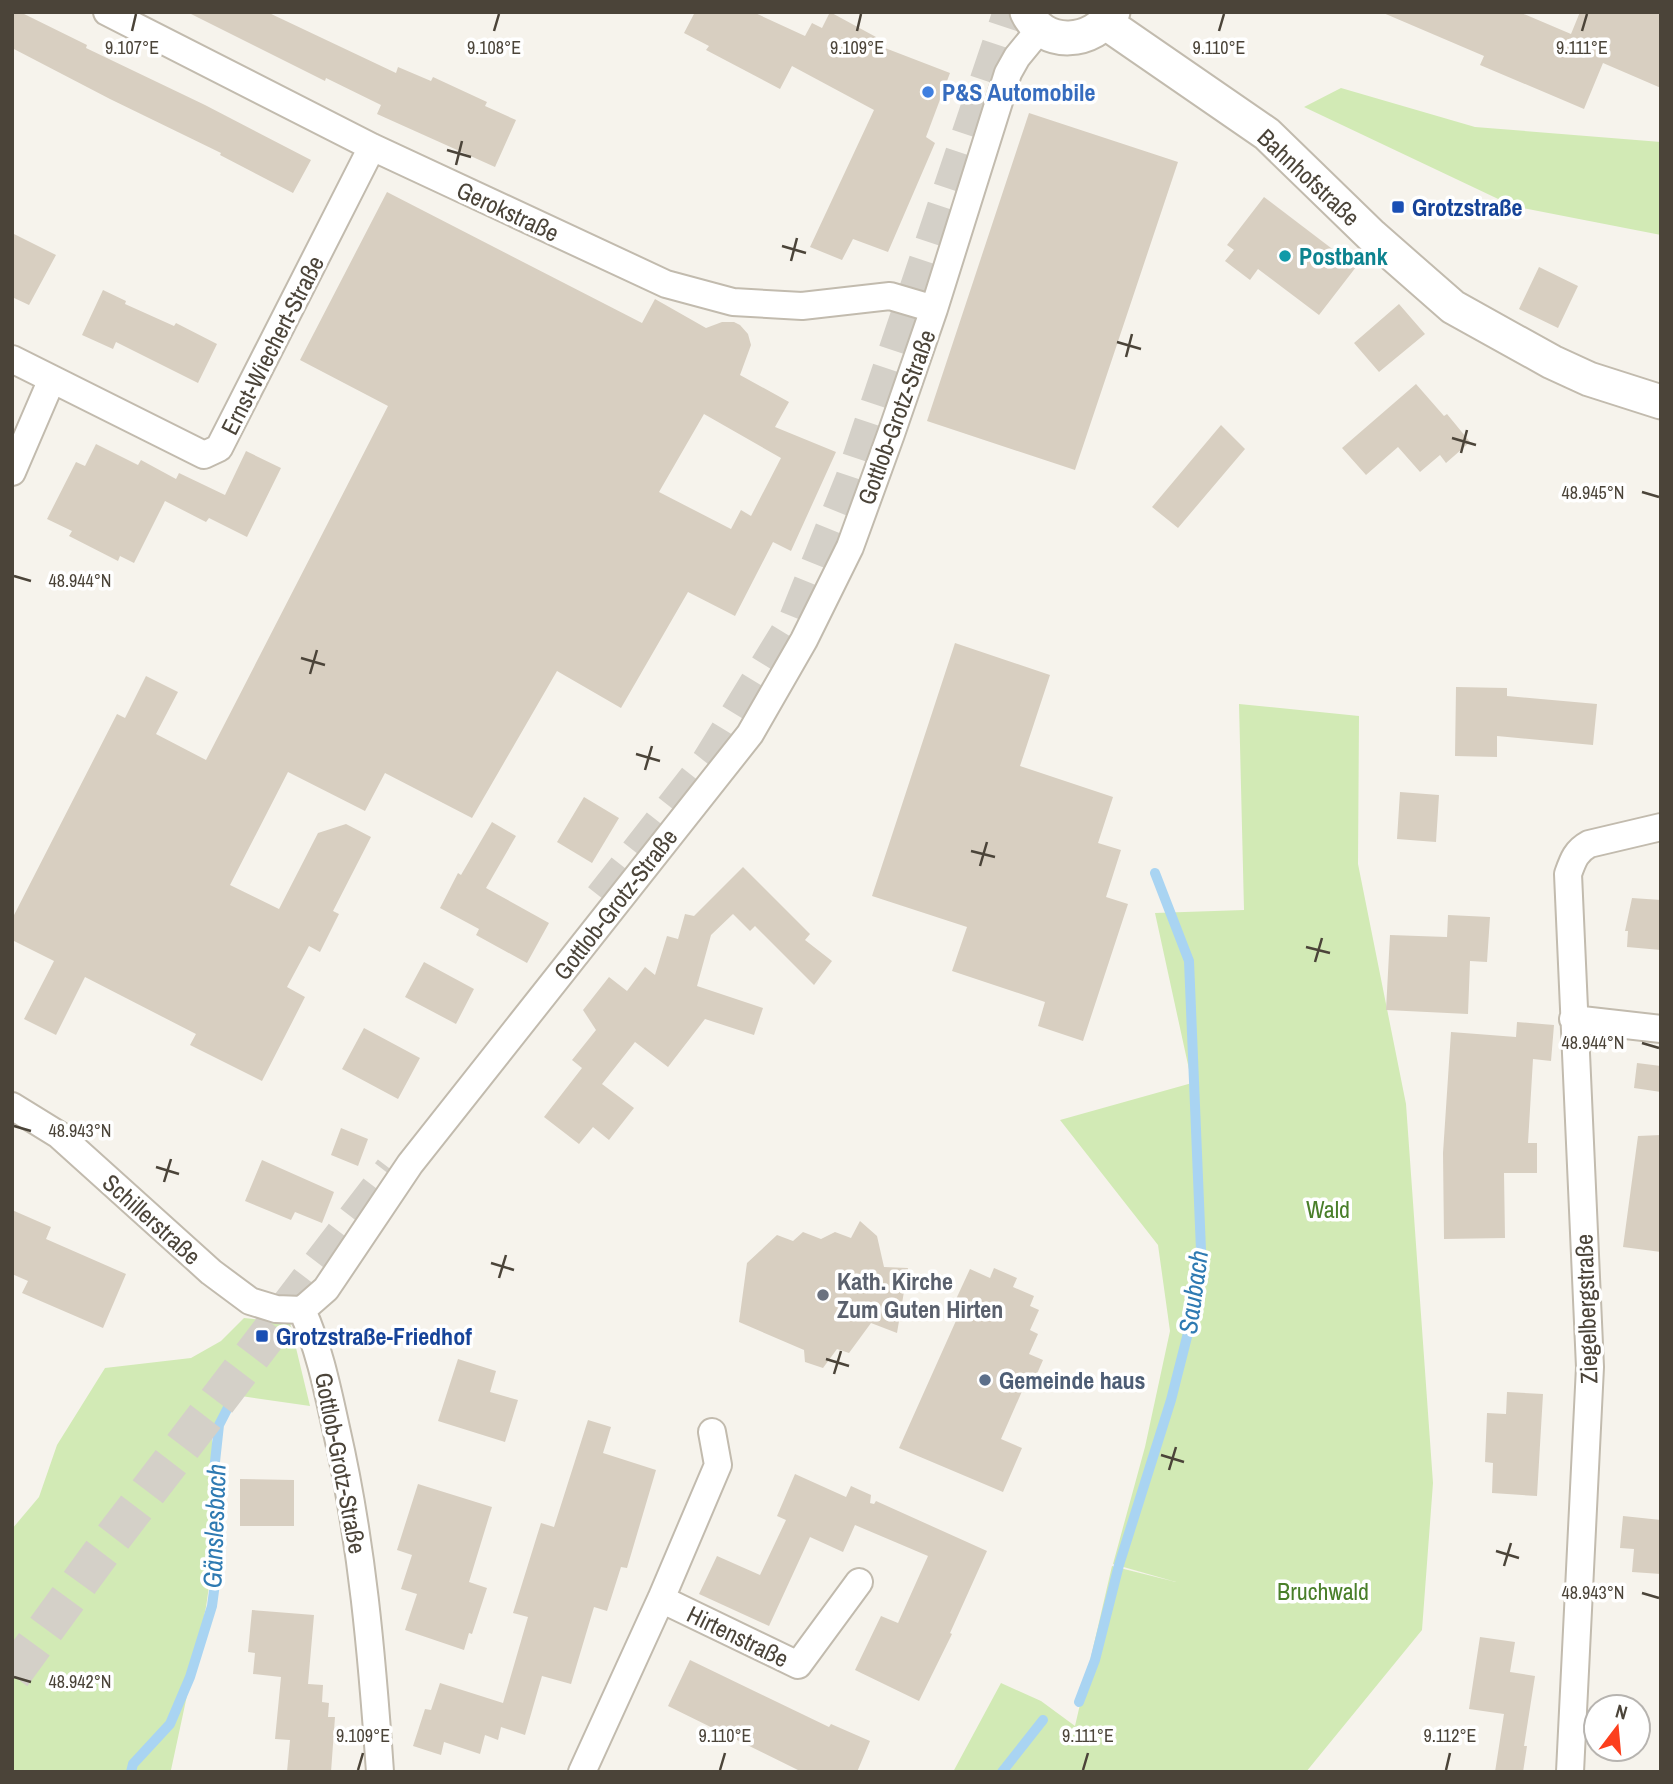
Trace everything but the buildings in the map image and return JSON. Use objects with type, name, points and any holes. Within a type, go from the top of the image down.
[{"type":"street","name":"Gerokstraße","points":[[107,12],[372,148],[666,284],[733,302],[802,306],[890,296],[934,309]]},
{"type":"street","points":[[1034,20],[1053,36],[1067,39],[1081,38],[1095,32],[1109,18]]},
{"type":"street","name":"Bahnhofstraße","points":[[1109,18],[1267,134],[1372,236],[1453,307],[1552,362],[1590,379],[1661,402]]},
{"type":"street","name":"Gottlob-Grotz-Straße","points":[[380,1772],[372,1645],[348,1478],[321,1359],[302,1310],[327,1289],[410,1164],[750,734],[804,640],[850,547],[934,309],[1008,74],[1034,20]]},
{"type":"street","name":"Ernst-Wiechert-Straße","points":[[12,359],[204,455],[219,448],[372,148]]},
{"type":"street","points":[[12,471],[52,379]]},
{"type":"street","name":"Ziegelbergstraße","points":[[1570,1772],[1590,1367],[1568,874],[1580,849],[1589,844],[1661,827]]},
{"type":"street","points":[[1573,1019],[1661,1029]]},
{"type":"street","name":"Schillerstraße","points":[[12,1105],[59,1135],[211,1272],[250,1301],[276,1309],[302,1310]]},
{"type":"street","name":"Hirtenstraße","points":[[582,1772],[661,1599],[718,1465],[712,1432]]},
{"type":"street","name":"Hirtenstraße","points":[[661,1599],[798,1665],[859,1582]]},
{"type":"green space","points":[[1341,88],[1475,127],[1661,142],[1661,235],[1513,206],[1304,107]]},
{"type":"green space","points":[[1239,704],[1359,716],[1358,864],[1406,1104],[1433,1483],[1422,1630],[1306,1772],[953,1772],[1001,1683],[1041,1701],[1075,1726],[1112,1566],[1176,1582],[1113,1564],[1145,1447],[1170,1331],[1158,1245],[1060,1120],[1192,1083],[1155,913],[1244,910]]},
{"type":"green space","points":[[244,1318],[290,1323],[310,1406],[241,1396],[212,1438],[213,1559],[206,1607],[171,1770],[12,1772],[12,1529],[39,1497],[57,1445],[105,1368],[191,1358],[221,1341]]},
{"type":"waterway","name":"Saubach","points":[[1079,1702],[1095,1660],[1119,1565],[1171,1400],[1188,1333],[1201,1250],[1189,961],[1155,873]]},
{"type":"waterway","name":"Gänslesbach","points":[[131,1772],[133,1764],[170,1724],[190,1677],[212,1606],[219,1553],[215,1462],[219,1425],[237,1390]]},
{"type":"waterway","name":"Saubach","points":[[1002,1772],[1043,1720]]},
{"type":"tunnel","points":[[603,899],[710,763],[798,619],[854,480],[1012,12]]},
{"type":"tunnel","points":[[12,1675],[101,1553],[393,1171]]},
{"type":"place","name":"P&S Automobile","points":[[928,92]]},
{"type":"place","name":"Grotzstraße","points":[[1398,207]]},
{"type":"place","name":"Postbank","points":[[1285,256]]},
{"type":"place","name":"Kath. Kirche Zum Guten Hirten","points":[[823,1295]]},
{"type":"place","name":"Grotzstraße-Friedhof","points":[[262,1336]]},
{"type":"place","name":"Gemeinde haus","points":[[985,1380]]},
{"type":"park label","name":"Wald","points":[[1328,1209]]},
{"type":"park label","name":"Bruchwald","points":[[1323,1591]]}]
